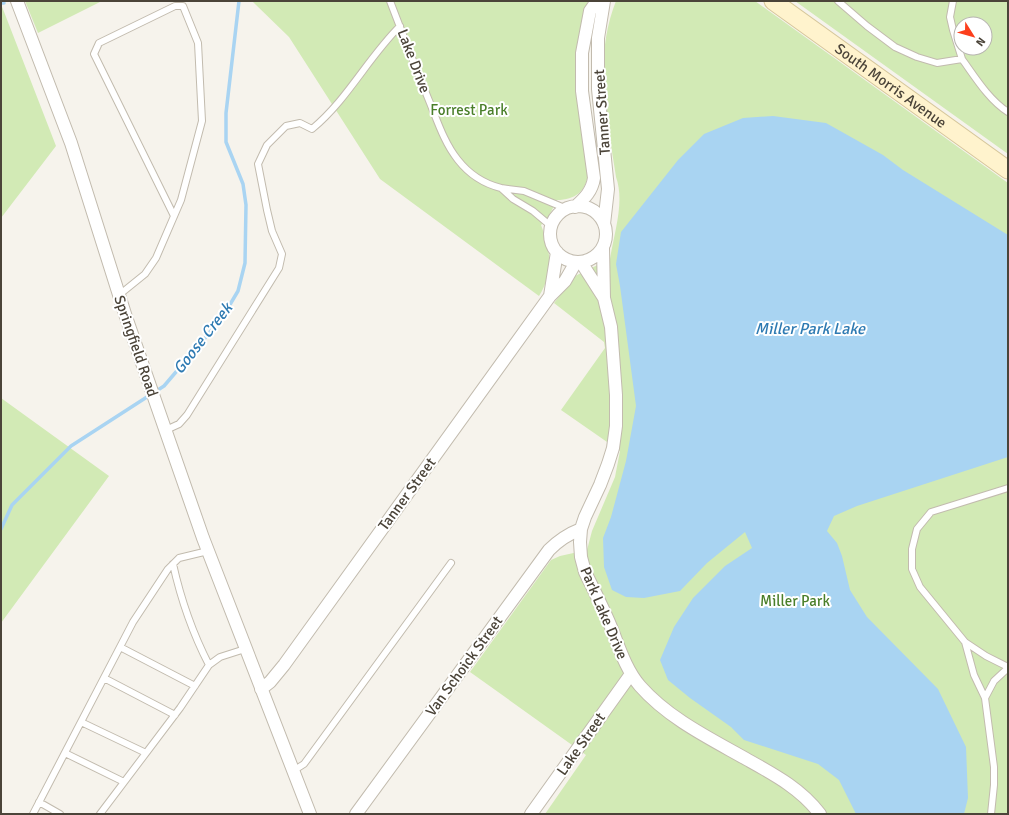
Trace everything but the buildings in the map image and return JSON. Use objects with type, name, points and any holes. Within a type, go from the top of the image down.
[{"type":"main road","name":"South Morris Avenue","points":[[773,1],[1008,170]]},
{"type":"street","name":"Springfield Road","points":[[17,1],[71,143],[119,295],[208,551],[310,814]]},
{"type":"street","name":"Tanner Street","points":[[571,208],[584,199],[592,187],[594,178],[582,91],[582,53],[590,11],[597,1]]},
{"type":"street","name":"Tanner Street","points":[[604,1],[598,38],[598,89],[608,189],[604,224]]},
{"type":"street","points":[[584,207],[599,216],[604,224],[606,232],[605,240],[602,248],[594,258],[579,262],[562,257],[552,244],[552,227],[557,216],[571,208],[584,207]]},
{"type":"street","name":"Park Lake Drive","points":[[602,248],[604,298],[611,327],[616,395],[616,426],[613,448],[608,464],[581,529],[581,557],[585,572],[631,674],[650,697],[696,730],[795,788],[814,806],[820,814]]},
{"type":"street","name":"Tanner Street","points":[[550,296],[557,252]]},
{"type":"street","name":"Tanner Street","points":[[261,689],[270,682],[284,666],[550,296],[565,281],[579,262]]},
{"type":"street","name":"Park Lake Drive","points":[[579,262],[604,298]]},
{"type":"street","name":"Van Schoick Street","points":[[356,814],[549,550],[559,540],[568,534],[581,529]]},
{"type":"street","name":"Lake Street","points":[[531,814],[631,674]]},
{"type":"lane","name":"Lake Drive","points":[[390,1],[440,128],[451,150],[468,171],[490,185],[524,191],[571,208]]},
{"type":"lane","points":[[838,1],[867,26],[895,47],[917,58],[937,63],[962,59]]},
{"type":"lane","points":[[953,1],[950,17],[962,59],[984,88],[1003,109],[1008,112]]},
{"type":"lane","points":[[119,295],[145,274],[156,258],[181,200],[202,121],[198,43],[183,6],[174,6],[99,43],[94,54],[174,216]]},
{"type":"lane","points":[[166,430],[178,424],[187,415],[279,268],[282,254],[272,231],[268,217],[258,164],[267,145],[286,126],[300,123],[312,129],[327,117],[342,100],[365,66],[400,26]]},
{"type":"lane","name":"Lake Drive","points":[[501,188],[513,199],[533,211],[552,227]]},
{"type":"lane","points":[[985,698],[994,681],[1008,668],[965,642],[920,586],[912,569],[912,549],[917,529],[931,512],[1008,488]]},
{"type":"lane","points":[[33,814],[133,622],[168,569],[179,558],[208,551]]},
{"type":"lane","points":[[293,771],[304,764],[451,563]]},
{"type":"lane","points":[[173,564],[180,595],[197,642],[209,665]]},
{"type":"lane","points":[[965,642],[974,675],[985,698],[994,767],[991,814]]},
{"type":"lane","points":[[120,647],[195,686]]},
{"type":"lane","points":[[100,814],[175,715],[209,665],[220,657],[245,649]]},
{"type":"lane","points":[[104,678],[175,715]]},
{"type":"lane","points":[[81,722],[146,753]]},
{"type":"lane","points":[[65,753],[124,782]]},
{"type":"lane","points":[[39,802],[60,814]]},
{"type":"green space","points":[[25,1],[102,1],[38,33]]},
{"type":"green space","name":"Forrest Park","points":[[252,1],[588,1],[579,38],[576,80],[588,172],[587,179],[579,193],[563,200],[557,200],[548,218],[541,225],[549,253],[549,270],[544,287],[539,296],[380,179],[289,37]]},
{"type":"green space","name":"Miller Park","points":[[616,1],[755,1],[1008,183],[1008,814],[545,814],[586,755],[470,672],[551,560],[560,556],[587,550],[592,531],[615,477],[620,451],[561,410],[605,348],[604,342],[554,303],[575,276],[610,259],[618,218],[619,197],[606,110],[604,66],[605,45],[609,23]]},
{"type":"green space","points":[[795,1],[1008,1],[1008,154]]},
{"type":"green space","points":[[1,4],[56,146],[1,218]]},
{"type":"green space","points":[[1,398],[109,476],[1,623]]},
{"type":"water","name":"Miller Park Lake","points":[[773,116],[826,123],[883,155],[903,170],[1008,235],[1008,457],[857,506],[834,516],[827,531],[837,543],[842,556],[850,590],[867,617],[938,689],[966,747],[968,798],[964,814],[856,814],[839,780],[818,764],[744,740],[731,727],[690,698],[668,680],[660,660],[674,627],[693,598],[725,566],[752,548],[745,532],[707,563],[680,591],[644,598],[626,597],[612,590],[604,567],[603,538],[611,517],[626,461],[636,406],[616,264],[621,232],[678,160],[704,134],[743,118]]},
{"type":"waterway","name":"Goose Creek","points":[[1,529],[12,505],[71,446],[164,386],[222,318],[238,291],[245,263],[246,205],[243,184],[226,142],[226,113],[239,1]]}]
